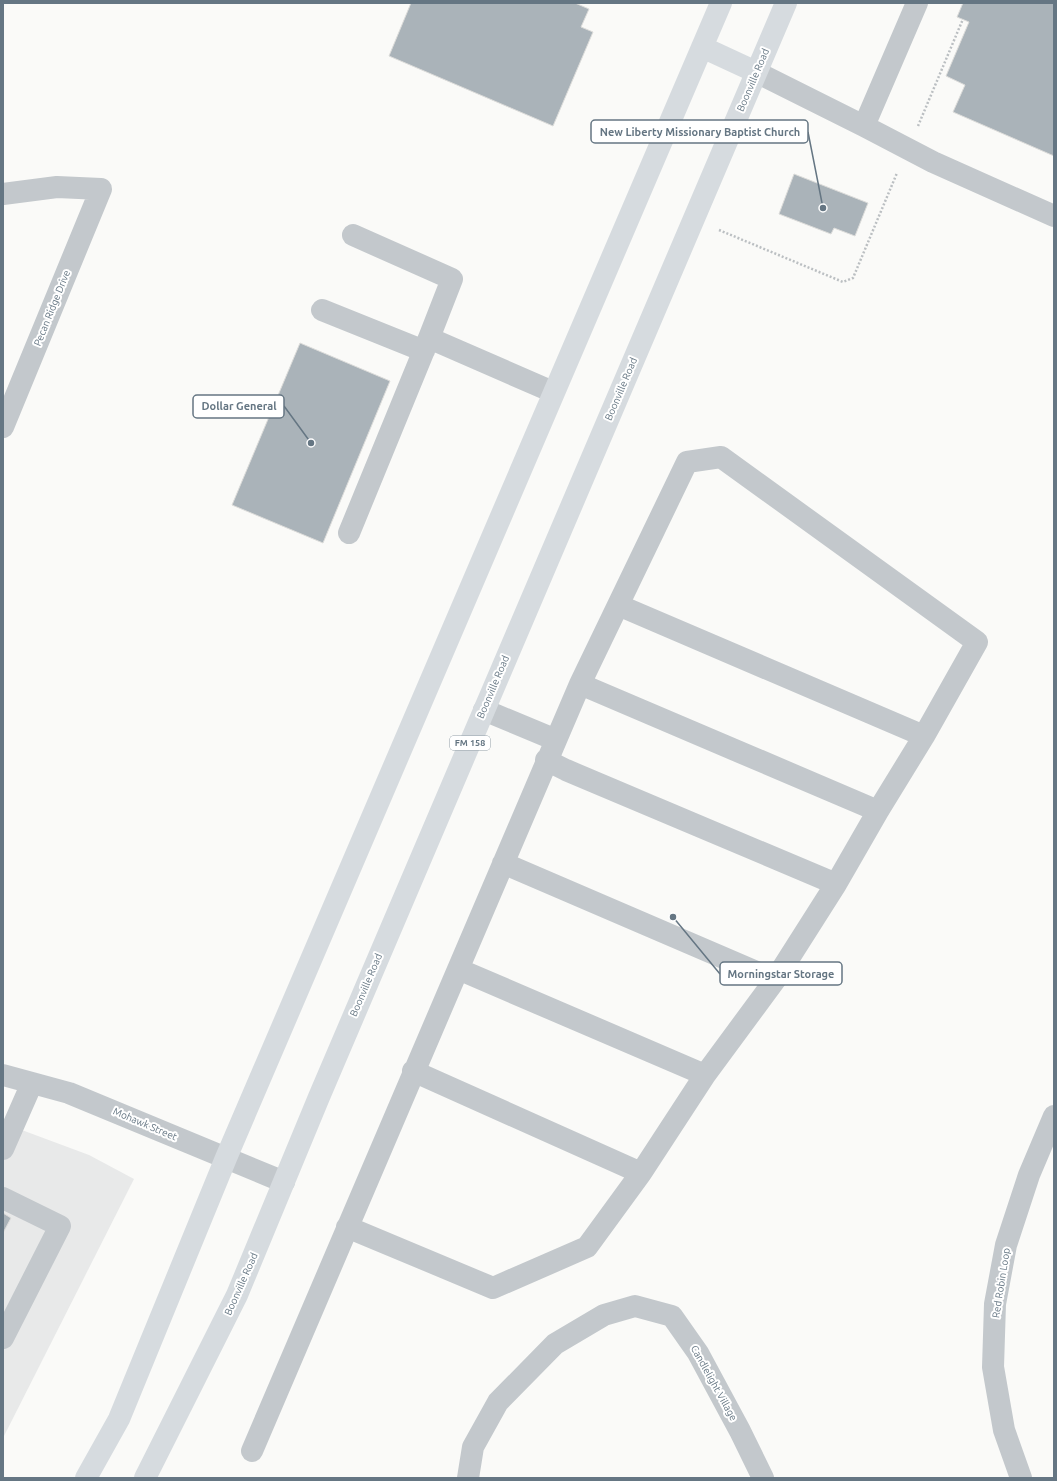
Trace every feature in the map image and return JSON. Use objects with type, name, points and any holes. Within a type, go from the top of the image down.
[{"type":"main road","points":[[86,1478],[118,1419],[226,1158],[721,3]]},
{"type":"main road","name":"Boonville Road","points":[[145,1478],[238,1295],[319,1096],[786,3]]},
{"type":"main road","points":[[702,47],[756,72]]},
{"type":"street","points":[[864,126],[917,3]]},
{"type":"street","points":[[756,72],[932,162],[1054,216]]},
{"type":"street","name":"Pecan Ridge Drive","points":[[3,194],[57,187],[101,189],[3,428]]},
{"type":"street","points":[[349,533],[452,280],[353,235]]},
{"type":"street","points":[[322,310],[426,344],[553,392]]},
{"type":"street","points":[[252,1451],[413,1071],[458,969],[546,760],[580,684],[687,462],[721,457],[977,642],[924,736],[878,811],[836,884],[775,980],[705,1075],[641,1173],[587,1247],[493,1288],[347,1227]]},
{"type":"street","points":[[618,605],[924,736]]},
{"type":"street","points":[[580,684],[878,811]]},
{"type":"street","points":[[484,710],[556,740]]},
{"type":"street","points":[[546,760],[566,770],[836,884]]},
{"type":"street","points":[[503,863],[775,980]]},
{"type":"street","points":[[458,969],[705,1075]]},
{"type":"street","points":[[413,1071],[641,1173]]},
{"type":"street","name":"Mohawk Street","points":[[3,1075],[70,1093],[124,1114],[284,1182]]},
{"type":"street","points":[[3,1150],[32,1083]]},
{"type":"street","name":"Red Robin Loop","points":[[1021,1478],[1004,1430],[993,1367],[995,1304],[1006,1245],[1029,1175],[1054,1116]]},
{"type":"street","points":[[3,1198],[60,1226],[3,1338]]},
{"type":"street","name":"Candlelight Village","points":[[468,1478],[473,1447],[498,1402],[555,1344],[604,1315],[635,1306],[672,1316],[698,1353],[764,1478]]},
{"type":"path","points":[[916,131],[963,19]]},
{"type":"path","points":[[719,230],[844,282],[853,278],[898,170]]},
{"type":"shaded area","points":[[3,1123],[89,1155],[134,1179],[3,1438]]},
{"type":"building","points":[[411,3],[575,3],[589,9],[581,27],[593,32],[553,126],[389,56]]},
{"type":"building","points":[[963,3],[1054,3],[1054,156],[953,112],[965,85],[946,76],[969,22],[957,17]]},
{"type":"building","points":[[794,174],[868,203],[855,236],[834,228],[831,234],[779,214]]},
{"type":"building","points":[[300,343],[390,381],[323,543],[232,505]]},
{"type":"building","points":[[3,1213],[11,1218],[3,1233]]},
{"type":"place","name":"New Liberty Missionary Baptist Church","points":[[823,208]]},
{"type":"place","name":"Dollar General","points":[[311,443]]},
{"type":"place","name":"Morningstar Storage","points":[[673,917]]}]
